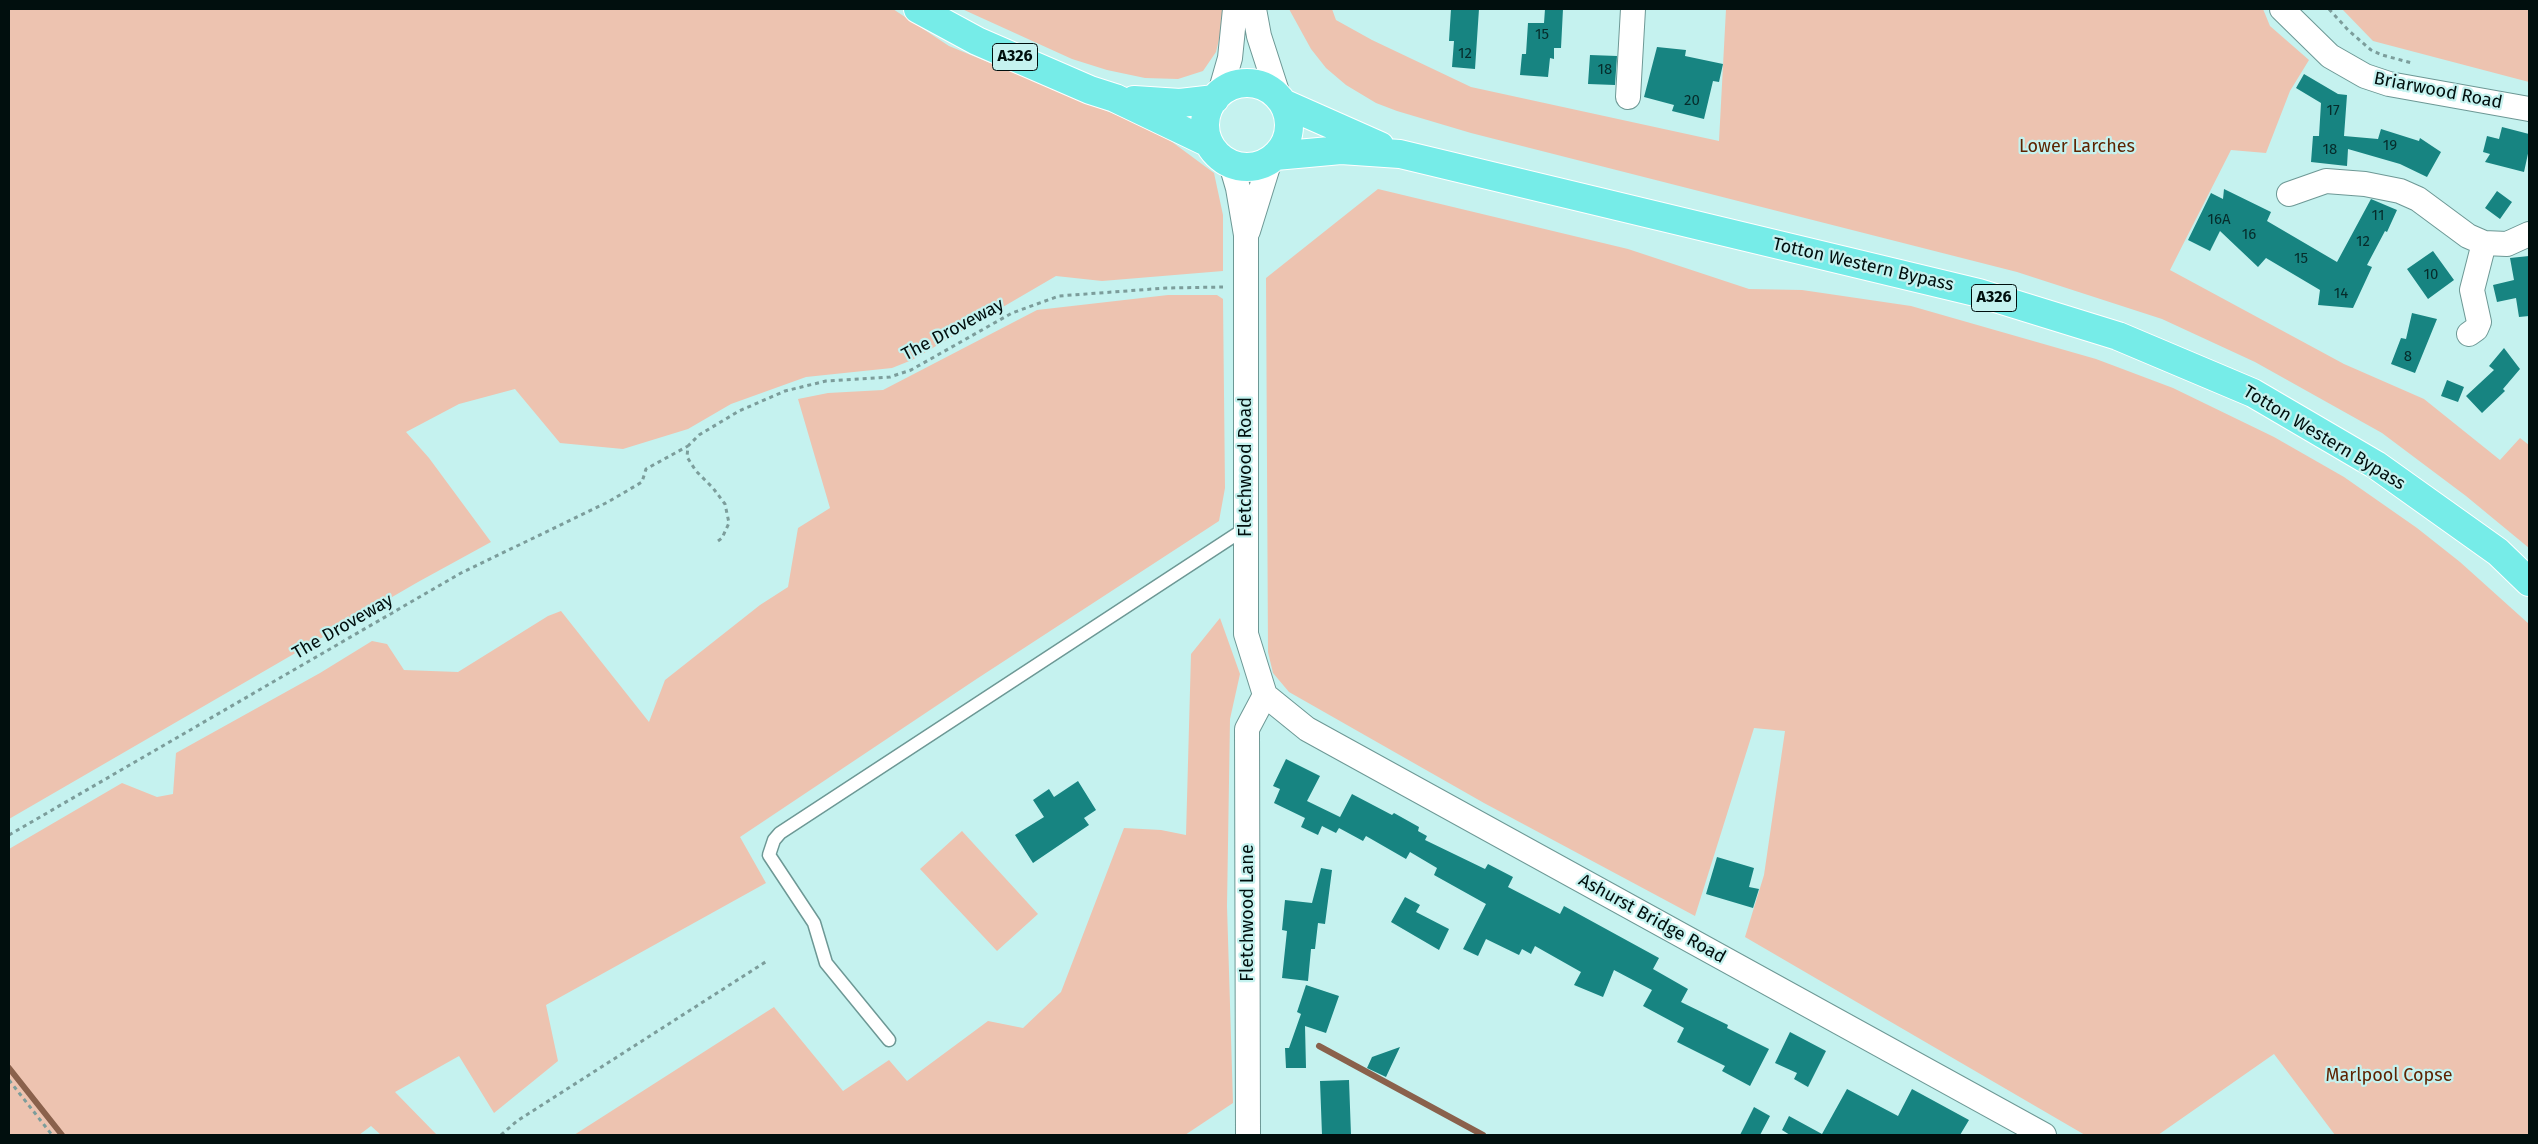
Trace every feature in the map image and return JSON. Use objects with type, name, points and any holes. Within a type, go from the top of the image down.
[{"type":"main road","name":"A326","points":[[918,9],[977,41],[1090,90],[1115,98],[1209,143]]},
{"type":"main road","points":[[1240,84],[1251,84],[1271,91],[1281,101],[1289,121],[1289,131],[1282,149],[1273,158],[1257,166],[1244,167],[1231,164],[1222,159],[1209,143],[1206,134],[1206,115],[1217,96],[1240,84]]},
{"type":"main road","name":"A326","points":[[1115,98],[1180,103],[1217,96]]},
{"type":"main road","name":"Totton Western Bypass","points":[[1281,101],[1400,154]]},
{"type":"main road","name":"Totton Western Bypass","points":[[1273,158],[1341,150],[1400,154],[1979,293],[2118,336],[2253,393],[2368,460],[2498,552],[2529,582]]},
{"type":"street","points":[[1217,96],[1230,58],[1235,9]]},
{"type":"street","points":[[1254,9],[1259,36],[1281,101]]},
{"type":"street","points":[[1628,96],[1633,9]]},
{"type":"street","name":"Briarwood Road","points":[[2282,9],[2330,56],[2365,76],[2389,84],[2529,109]]},
{"type":"street","name":"Fletchwood Road","points":[[1246,235],[1273,158]]},
{"type":"street","name":"Fletchwood Road","points":[[1231,164],[1238,188],[1246,235],[1246,634],[1265,695]]},
{"type":"street","points":[[2289,194],[2326,181],[2386,187],[2418,199],[2468,236],[2484,243],[2507,244],[2529,234]]},
{"type":"street","points":[[2469,334],[2476,329],[2478,322],[2472,290],[2484,243]]},
{"type":"street","name":"Fletchwood Lane","points":[[1248,1135],[1248,729],[1265,695]]},
{"type":"street","name":"Ashurst Bridge Road","points":[[1265,695],[1307,729],[2044,1135]]},
{"type":"lane","points":[[889,1040],[826,963],[814,924],[769,855],[774,840],[780,833],[1246,528]]},
{"type":"path","points":[[2329,9],[2348,30],[2371,50],[2414,64]]},
{"type":"path","name":"The Droveway","points":[[9,835],[461,573],[608,502],[642,482],[646,469],[688,446],[699,435],[739,411],[785,391],[826,381],[890,377],[911,370],[1012,313],[1043,300],[1059,296],[1166,288],[1246,287]]},
{"type":"path","points":[[688,446],[687,458],[725,504],[729,523],[722,538],[718,541]]},
{"type":"path","points":[[502,1135],[517,1121],[767,961]]},
{"type":"path","points":[[9,1080],[52,1135]]},
{"type":"green space","points":[[9,9],[893,9],[949,46],[1160,133],[1214,173],[1223,215],[1223,271],[1102,281],[1056,276],[912,360],[892,368],[806,377],[731,404],[688,429],[623,449],[560,443],[515,389],[459,404],[406,432],[429,458],[491,542],[418,582],[9,819]]},
{"type":"green space","points":[[962,9],[1223,9],[1222,27],[1216,52],[1203,71],[1178,79],[1145,78],[1107,70],[1072,59]]},
{"type":"green space","name":"Lower Larches","points":[[1289,9],[1332,9],[1336,20],[1372,40],[1471,87],[1719,141],[1726,9],[2263,9],[2270,26],[2309,60],[2290,91],[2266,153],[2231,150],[2170,270],[2344,364],[2424,399],[2500,460],[2520,438],[2529,445],[2529,548],[2466,496],[2382,433],[2255,362],[2162,319],[2017,272],[1471,133],[1397,111],[1376,103],[1346,85],[1326,68],[1311,49]]},
{"type":"green space","points":[[2342,9],[2529,9],[2529,82],[2373,41]]},
{"type":"green space","name":"Marlpool Copse","points":[[1378,189],[1628,249],[1749,289],[1802,290],[1911,306],[2096,359],[2173,388],[2274,437],[2344,477],[2417,528],[2460,562],[2529,624],[2529,1135],[2335,1135],[2274,1054],[2158,1135],[2085,1135],[1745,937],[1764,875],[1785,731],[1754,728],[1695,916],[1484,803],[1289,692],[1273,673],[1268,652],[1266,278]]},
{"type":"green space","points":[[1168,295],[1217,295],[1223,299],[1225,488],[1219,521],[975,680],[740,837],[766,883],[546,1005],[558,1061],[494,1113],[459,1056],[395,1092],[437,1135],[381,1135],[371,1126],[359,1135],[9,1135],[9,849],[122,783],[157,797],[173,794],[176,753],[320,673],[372,641],[387,644],[404,670],[458,672],[548,616],[561,611],[649,722],[665,680],[760,605],[788,587],[798,528],[830,508],[798,399],[828,393],[883,390],[1037,310]]},
{"type":"green space","points":[[1220,618],[1240,674],[1230,719],[1227,906],[1233,1103],[1185,1135],[574,1135],[774,1007],[843,1091],[889,1060],[907,1081],[988,1021],[1023,1028],[1061,992],[1124,828],[1161,830],[1186,835],[1191,654]]},
{"type":"green space","points":[[962,831],[1038,914],[997,951],[920,869]]},
{"type":"building","points":[[1451,9],[1479,9],[1475,69],[1452,67],[1454,41],[1449,41]]},
{"type":"building","points":[[1545,9],[1563,9],[1561,48],[1554,48],[1554,59],[1550,58],[1548,77],[1520,75],[1522,54],[1526,54],[1528,23],[1544,23]]},
{"type":"building","points":[[1657,47],[1686,50],[1685,56],[1723,64],[1719,82],[1713,81],[1704,119],[1672,111],[1674,105],[1644,97]]},
{"type":"building","points":[[1590,55],[1617,56],[1615,85],[1588,84]]},
{"type":"building","points":[[2304,74],[2338,94],[2347,95],[2344,136],[2378,139],[2381,129],[2419,141],[2420,138],[2441,152],[2427,177],[2400,164],[2348,149],[2347,166],[2311,162],[2313,136],[2319,136],[2321,103],[2296,88]]},
{"type":"building","points":[[2502,127],[2529,134],[2529,149],[2524,172],[2485,162],[2490,154],[2483,152],[2487,136],[2499,139]]},
{"type":"building","points":[[2224,189],[2271,212],[2267,221],[2337,262],[2371,199],[2397,210],[2387,232],[2385,231],[2367,265],[2372,267],[2353,308],[2318,305],[2320,290],[2266,258],[2258,267],[2220,231],[2210,251],[2188,240],[2211,193],[2223,199]]},
{"type":"building","points":[[2497,191],[2512,202],[2500,219],[2485,208]]},
{"type":"building","points":[[2433,251],[2454,280],[2428,299],[2407,269]]},
{"type":"building","points":[[2529,256],[2529,316],[2519,317],[2516,298],[2497,302],[2493,285],[2514,280],[2510,258]]},
{"type":"building","points":[[2412,313],[2437,319],[2415,373],[2391,364],[2401,338],[2406,339]]},
{"type":"building","points":[[2504,348],[2520,369],[2503,389],[2505,391],[2482,413],[2466,396],[2494,370],[2489,366]]},
{"type":"building","points":[[2447,380],[2464,387],[2458,402],[2441,396]]},
{"type":"building","points":[[1286,759],[1320,776],[1307,801],[1340,817],[1352,794],[1392,815],[1394,813],[1419,827],[1418,831],[1427,836],[1425,840],[1485,869],[1488,864],[1513,877],[1508,887],[1560,914],[1564,906],[1659,958],[1653,969],[1688,989],[1681,1002],[1728,1025],[1727,1028],[1769,1049],[1750,1086],[1722,1071],[1725,1066],[1677,1042],[1684,1028],[1643,1006],[1652,990],[1614,970],[1603,997],[1574,985],[1581,972],[1535,946],[1531,954],[1522,949],[1519,955],[1486,939],[1478,956],[1463,949],[1486,904],[1434,875],[1437,868],[1410,852],[1406,859],[1366,836],[1363,841],[1339,828],[1336,833],[1322,826],[1318,835],[1301,827],[1305,818],[1274,803],[1280,789],[1273,786]]},
{"type":"building","points":[[1078,781],[1096,810],[1084,818],[1089,825],[1033,863],[1015,835],[1044,817],[1033,800],[1049,789],[1054,797]]},
{"type":"building","points":[[1717,857],[1754,868],[1749,887],[1759,889],[1753,908],[1706,894]]},
{"type":"building","points":[[1321,868],[1332,870],[1325,924],[1318,923],[1315,949],[1311,949],[1308,981],[1282,978],[1287,931],[1282,930],[1285,900],[1312,903]]},
{"type":"building","points":[[1405,897],[1420,905],[1416,912],[1449,929],[1439,950],[1391,922]]},
{"type":"building","points":[[1306,985],[1339,996],[1326,1033],[1305,1026],[1306,1068],[1286,1068],[1285,1048],[1289,1048],[1301,1014],[1297,1012]]},
{"type":"building","points":[[1790,1032],[1826,1051],[1808,1087],[1794,1079],[1797,1073],[1775,1063]]},
{"type":"building","points":[[1400,1047],[1386,1077],[1367,1068],[1372,1057]]},
{"type":"building","points":[[1349,1080],[1351,1135],[1322,1135],[1320,1081]]},
{"type":"building","points":[[1847,1089],[1898,1116],[1912,1089],[1969,1120],[1960,1135],[1790,1135],[1782,1130],[1789,1116],[1822,1134]]},
{"type":"building","points":[[1754,1107],[1770,1116],[1760,1135],[1740,1135]]},
{"type":"waterway","points":[[1319,1046],[1483,1135]]},
{"type":"waterway","points":[[9,1068],[62,1135]]}]
